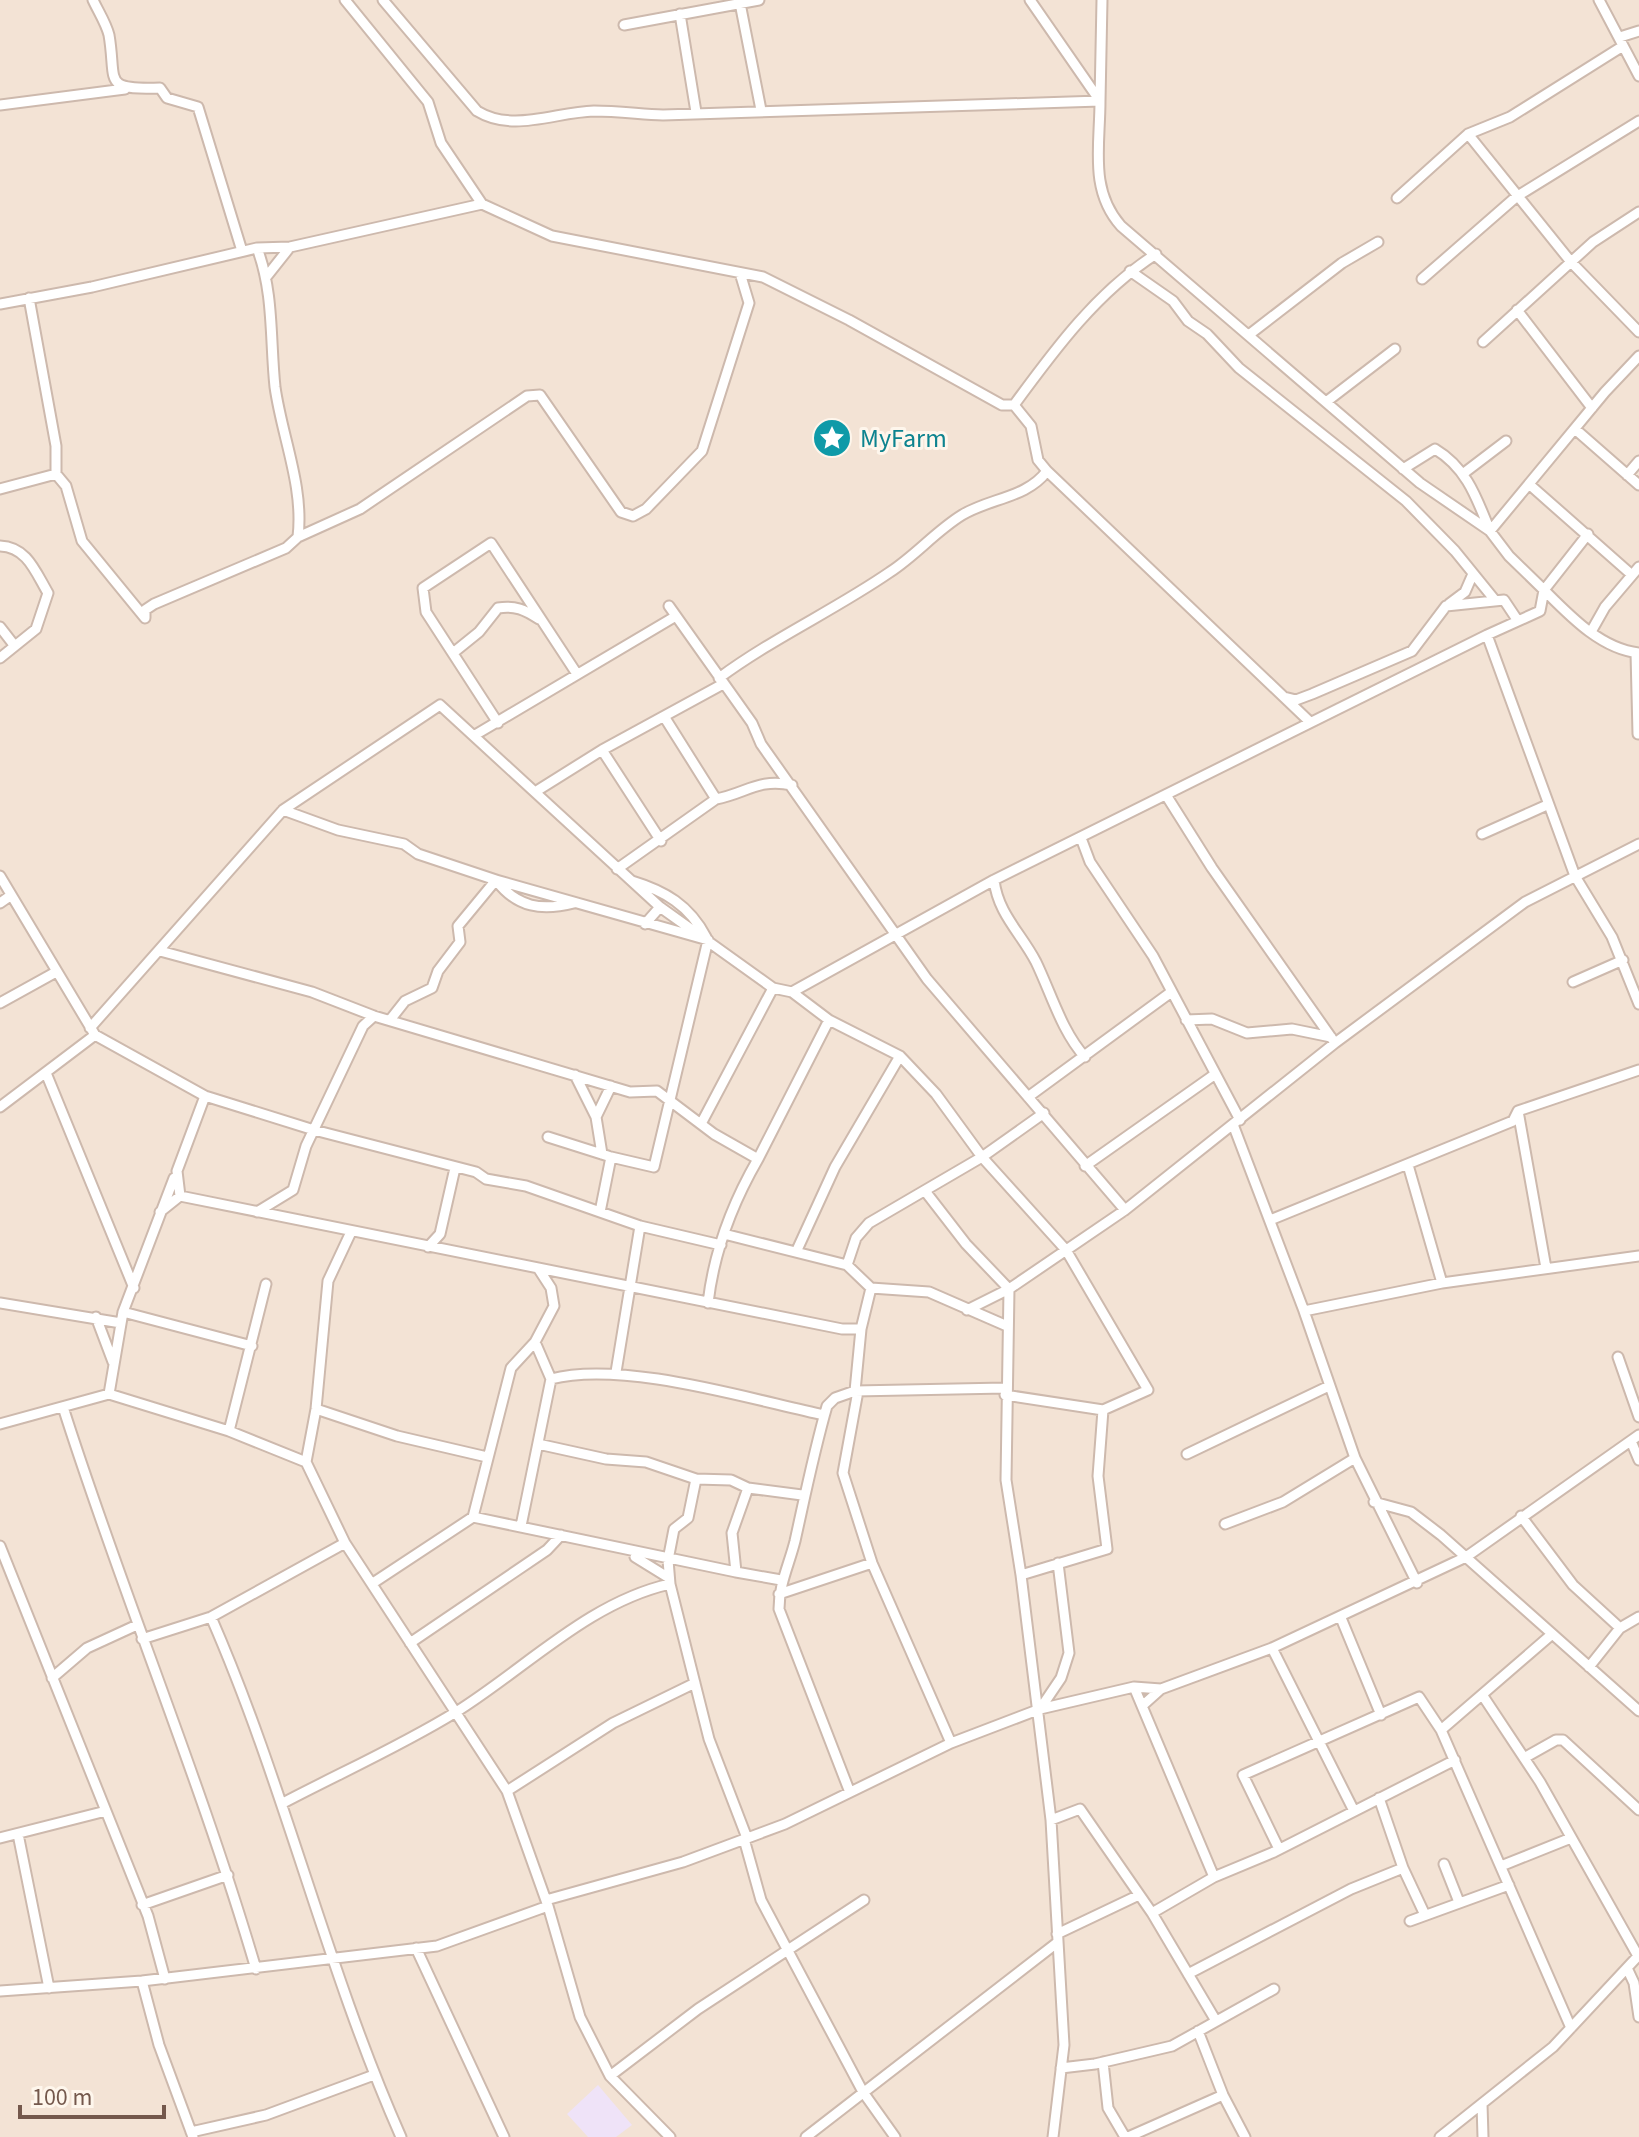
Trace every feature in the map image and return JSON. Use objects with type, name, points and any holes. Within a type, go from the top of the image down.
[{"type":"street","points":[[93,0],[108,33],[115,82],[125,89]]},
{"type":"street","points":[[345,0],[428,102],[441,143],[482,204],[552,236],[763,277],[849,320],[1002,405],[1014,405]]},
{"type":"street","points":[[383,0],[477,111],[490,119],[529,121],[592,111],[696,112],[1100,101]]},
{"type":"street","points":[[624,25],[759,0]]},
{"type":"street","points":[[1030,0],[1100,101]]},
{"type":"street","points":[[1102,0],[1098,179],[1106,209],[1403,469],[1490,531]]},
{"type":"street","points":[[1599,0],[1639,76]]},
{"type":"street","points":[[740,3],[761,110]]},
{"type":"street","points":[[680,14],[696,112]]},
{"type":"street","points":[[1397,198],[1468,134],[1510,117],[1639,31]]},
{"type":"street","points":[[0,105],[125,89],[160,88],[167,98],[198,107],[242,251]]},
{"type":"street","points":[[1422,279],[1516,197],[1639,121]]},
{"type":"street","points":[[1468,134],[1571,262],[1639,332]]},
{"type":"street","points":[[0,304],[257,248],[290,247],[482,204]]},
{"type":"street","points":[[1483,342],[1593,242],[1639,212]]},
{"type":"street","points":[[1250,334],[1342,263],[1378,242]]},
{"type":"street","points":[[267,276],[290,247]]},
{"type":"street","points":[[257,248],[267,276],[275,388],[301,513],[298,537]]},
{"type":"street","points":[[1014,405],[1074,327],[1130,271],[1156,254]]},
{"type":"street","points":[[1130,271],[1173,301],[1188,321],[1207,334],[1239,368],[1406,501],[1455,551],[1472,576],[1494,599]]},
{"type":"street","points":[[29,298],[56,446],[56,474],[66,486],[82,541],[145,618],[145,610],[154,604],[286,548],[298,537],[360,509],[527,396],[540,395],[621,512],[633,516],[646,509],[702,451],[749,303],[740,273]]},
{"type":"street","points":[[1517,310],[1592,408]]},
{"type":"street","points":[[1326,402],[1395,349]]},
{"type":"street","points":[[1490,531],[1639,356]]},
{"type":"street","points":[[1014,405],[1031,426],[1038,460],[1047,471],[1186,608],[1238,650],[1280,696],[1310,722]]},
{"type":"street","points":[[1575,429],[1639,485]]},
{"type":"street","points":[[1464,473],[1506,441]]},
{"type":"street","points":[[1403,469],[1435,449],[1464,473],[1490,531],[1509,556],[1578,625],[1592,630],[1619,651],[1637,653],[1638,734]]},
{"type":"street","points":[[1627,475],[1639,461]]},
{"type":"street","points":[[535,792],[602,750],[665,718],[721,681],[753,653],[890,572],[964,514],[983,504],[1024,491],[1047,471]]},
{"type":"street","points":[[0,489],[56,474]]},
{"type":"street","points":[[1530,485],[1636,571],[1605,607],[1592,630]]},
{"type":"street","points":[[792,992],[994,880],[1540,611],[1544,590],[1588,534]]},
{"type":"street","points":[[498,723],[426,612],[423,588],[491,543],[577,674]]},
{"type":"street","points":[[0,546],[16,547],[48,593],[36,629],[0,658]]},
{"type":"street","points":[[1280,696],[1296,700],[1412,651],[1446,606],[1465,592],[1472,576]]},
{"type":"street","points":[[1446,606],[1494,599],[1509,604],[1518,621]]},
{"type":"street","points":[[453,653],[479,632],[498,608],[510,606],[525,610],[544,623]]},
{"type":"street","points":[[669,606],[927,979],[1125,1210]]},
{"type":"street","points":[[475,735],[676,616]]},
{"type":"street","points":[[0,627],[14,645]]},
{"type":"street","points":[[1487,635],[1575,876],[1623,960],[1639,1004]]},
{"type":"street","points":[[0,1107],[46,1073],[92,1032],[283,810],[440,705],[660,907],[773,988],[792,992],[829,1020],[900,1056],[936,1094],[982,1157],[1066,1250],[1148,1390],[1103,1410],[1005,1391],[856,1391],[835,1398],[824,1415],[802,1495],[794,1543],[781,1580],[779,1609],[849,1790]]},
{"type":"street","points":[[665,718],[716,799]]},
{"type":"street","points":[[602,750],[661,841]]},
{"type":"street","points":[[617,869],[661,841],[716,799],[736,795],[754,784],[774,782],[792,785]]},
{"type":"street","points":[[1166,795],[1212,868],[1333,1040]]},
{"type":"street","points":[[1482,834],[1547,805]]},
{"type":"street","points":[[283,810],[338,830],[404,844],[418,854],[496,880],[708,940]]},
{"type":"street","points":[[1081,838],[1090,862],[1153,956],[1170,993],[1204,1049],[1237,1123],[1355,1458],[1374,1502],[1417,1583]]},
{"type":"street","points":[[967,1310],[1009,1289],[1125,1210],[1237,1123],[1333,1040],[1512,910],[1639,844]]},
{"type":"street","points":[[0,876],[92,1032],[205,1096],[486,1179],[526,1186],[640,1226],[721,1245]]},
{"type":"street","points":[[496,880],[519,902],[537,909],[574,903]]},
{"type":"street","points":[[390,1020],[405,1001],[432,988],[438,971],[460,942],[458,926],[496,880]]},
{"type":"street","points":[[548,1137],[654,1167],[708,940],[697,920],[666,891],[630,880]]},
{"type":"street","points":[[994,880],[1006,920],[1034,958],[1074,1045],[1085,1057]]},
{"type":"street","points":[[0,903],[10,896]]},
{"type":"street","points":[[645,924],[660,907]]},
{"type":"street","points":[[160,951],[312,992],[374,1016],[630,1092],[657,1091],[714,1134],[758,1159]]},
{"type":"street","points":[[1573,982],[1623,960]]},
{"type":"street","points":[[0,1003],[56,972]]},
{"type":"street","points":[[702,1122],[773,988]]},
{"type":"street","points":[[1028,1097],[1170,993]]},
{"type":"street","points":[[257,1212],[293,1190],[314,1130],[363,1026],[374,1016]]},
{"type":"street","points":[[1186,1020],[1212,1019],[1247,1033],[1292,1029],[1333,1040]]},
{"type":"street","points":[[708,1303],[712,1270],[735,1198],[829,1020]]},
{"type":"street","points":[[797,1250],[835,1167],[900,1056]]},
{"type":"street","points":[[1270,1220],[1513,1121],[1518,1111],[1639,1070]]},
{"type":"street","points":[[46,1073],[134,1288]]},
{"type":"street","points":[[575,1075],[596,1117],[607,1155],[600,1212]]},
{"type":"street","points":[[1085,1166],[1214,1075]]},
{"type":"street","points":[[596,1117],[611,1086]]},
{"type":"street","points":[[109,1394],[123,1312],[205,1096]]},
{"type":"street","points":[[1518,1111],[1546,1268]]},
{"type":"street","points":[[847,1265],[856,1238],[869,1223],[982,1157],[1044,1113]]},
{"type":"street","points":[[1408,1165],[1442,1283]]},
{"type":"street","points":[[428,1247],[440,1234],[455,1168]]},
{"type":"street","points":[[177,1171],[180,1196]]},
{"type":"street","points":[[925,1191],[966,1244],[1009,1289],[1006,1480],[1040,1709],[1051,1820],[1064,2045],[1053,2137]]},
{"type":"street","points":[[160,1212],[180,1196]]},
{"type":"street","points":[[180,1196],[708,1303],[842,1329],[861,1329]]},
{"type":"street","points":[[616,1372],[640,1226]]},
{"type":"street","points":[[351,1232],[328,1281],[316,1409],[306,1462],[345,1543],[507,1791],[547,1903],[580,2017],[610,2076],[667,2136]]},
{"type":"street","points":[[440,1234],[446,1250]]},
{"type":"street","points":[[724,1234],[847,1265],[871,1288],[929,1292],[1007,1326]]},
{"type":"street","points":[[1304,1311],[1442,1283],[1639,1256]]},
{"type":"street","points":[[373,1583],[473,1517],[511,1368],[535,1342],[554,1306],[551,1288],[538,1268]]},
{"type":"street","points":[[229,1431],[266,1284]]},
{"type":"street","points":[[871,1288],[861,1329],[856,1391],[843,1473],[872,1563],[951,1743]]},
{"type":"street","points":[[0,1303],[20,1309],[96,1317],[121,1323]]},
{"type":"street","points":[[123,1312],[252,1346]]},
{"type":"street","points":[[96,1317],[113,1362]]},
{"type":"street","points":[[521,1526],[551,1379],[535,1342]]},
{"type":"street","points":[[1618,1357],[1639,1417]]},
{"type":"street","points":[[551,1379],[575,1372],[616,1372],[824,1415]]},
{"type":"street","points":[[1187,1454],[1329,1386]]},
{"type":"street","points":[[0,1424],[109,1394],[229,1431],[306,1462]]},
{"type":"street","points":[[63,1407],[137,1625],[228,1875],[256,1969]]},
{"type":"street","points":[[316,1409],[397,1436],[487,1457]]},
{"type":"street","points":[[1021,1575],[1107,1549],[1098,1476],[1103,1410]]},
{"type":"street","points":[[1142,1706],[1161,1689],[1272,1648],[1417,1583],[1466,1557],[1635,1438],[1639,1460]]},
{"type":"street","points":[[538,1444],[606,1459],[646,1462],[696,1479],[731,1480],[748,1488],[802,1495]]},
{"type":"street","points":[[1225,1524],[1283,1502],[1355,1458]]},
{"type":"street","points":[[696,1479],[688,1518],[674,1529],[668,1560],[670,1581],[709,1739],[745,1839],[761,1900],[863,2092],[895,2137]]},
{"type":"street","points":[[736,1572],[732,1533],[748,1488]]},
{"type":"street","points":[[1374,1502],[1411,1512],[1639,1711]]},
{"type":"street","points":[[1521,1516],[1573,1585],[1620,1628]]},
{"type":"street","points":[[473,1517],[668,1560],[781,1580]]},
{"type":"street","points":[[410,1643],[547,1550],[561,1535]]},
{"type":"street","points":[[142,1639],[211,1617],[345,1543]]},
{"type":"street","points":[[0,1546],[142,1905],[165,1979]]},
{"type":"street","points":[[619,1549],[651,1564],[670,1581]]},
{"type":"street","points":[[779,1594],[872,1563]]},
{"type":"street","points":[[1040,1709],[1061,1678],[1069,1653],[1058,1563]]},
{"type":"street","points":[[283,1803],[455,1712],[594,1617],[635,1593],[670,1581]]},
{"type":"street","points":[[211,1617],[249,1704],[374,2075],[401,2137]]},
{"type":"street","points":[[1589,1667],[1620,1628],[1639,1617]]},
{"type":"street","points":[[1341,1618],[1381,1715]]},
{"type":"street","points":[[52,1678],[87,1648],[137,1625]]},
{"type":"street","points":[[1441,1730],[1551,1635]]},
{"type":"street","points":[[1272,1648],[1354,1811]]},
{"type":"street","points":[[507,1791],[613,1723],[695,1683]]},
{"type":"street","points":[[1134,1687],[1214,1877]]},
{"type":"street","points":[[0,1991],[165,1979],[437,1946],[547,1903],[683,1862],[785,1824],[849,1790],[951,1743],[1040,1709],[1134,1687],[1161,1689]]},
{"type":"street","points":[[1444,2136],[1553,2047],[1639,1955],[1524,1758],[1483,1696]]},
{"type":"street","points":[[1279,1849],[1243,1775],[1419,1697],[1441,1730],[1455,1760],[1571,2028]]},
{"type":"street","points":[[1524,1758],[1556,1740],[1563,1740],[1639,1810]]},
{"type":"street","points":[[1152,1913],[1214,1877],[1279,1849],[1455,1760]]},
{"type":"street","points":[[1379,1798],[1403,1868],[1425,1915]]},
{"type":"street","points":[[1051,1820],[1080,1809],[1152,1913],[1216,2021]]},
{"type":"street","points":[[0,1838],[106,1811]]},
{"type":"street","points":[[18,1834],[49,1988]]},
{"type":"street","points":[[1501,1866],[1571,1838]]},
{"type":"street","points":[[1444,1864],[1459,1902]]},
{"type":"street","points":[[1188,1974],[1351,1889],[1403,1868]]},
{"type":"street","points":[[142,1905],[228,1875]]},
{"type":"street","points":[[1410,1921],[1509,1885]]},
{"type":"street","points":[[806,2137],[1058,1938],[1139,1895]]},
{"type":"street","points":[[610,2076],[698,2009],[864,1900]]},
{"type":"street","points":[[416,1948],[504,2137]]},
{"type":"street","points":[[1627,1968],[1636,1983],[1639,2017]]},
{"type":"street","points":[[142,1981],[159,2045],[192,2135],[266,2115],[374,2075]]},
{"type":"street","points":[[1061,2068],[1172,2046],[1274,1989]]},
{"type":"street","points":[[1198,2031],[1223,2095],[1245,2137]]},
{"type":"street","points":[[1103,2062],[1108,2108],[1126,2137],[1223,2095]]},
{"type":"street","points":[[1482,2104],[1483,2137]]},
{"type":"shaded area","points":[[0,0],[1639,0],[1639,2137],[0,2137]]},
{"type":"shaded area","points":[[598,2085],[632,2125],[616,2137],[588,2137],[567,2114]]},
{"type":"place","name":"MyFarm","points":[[832,438]]}]
